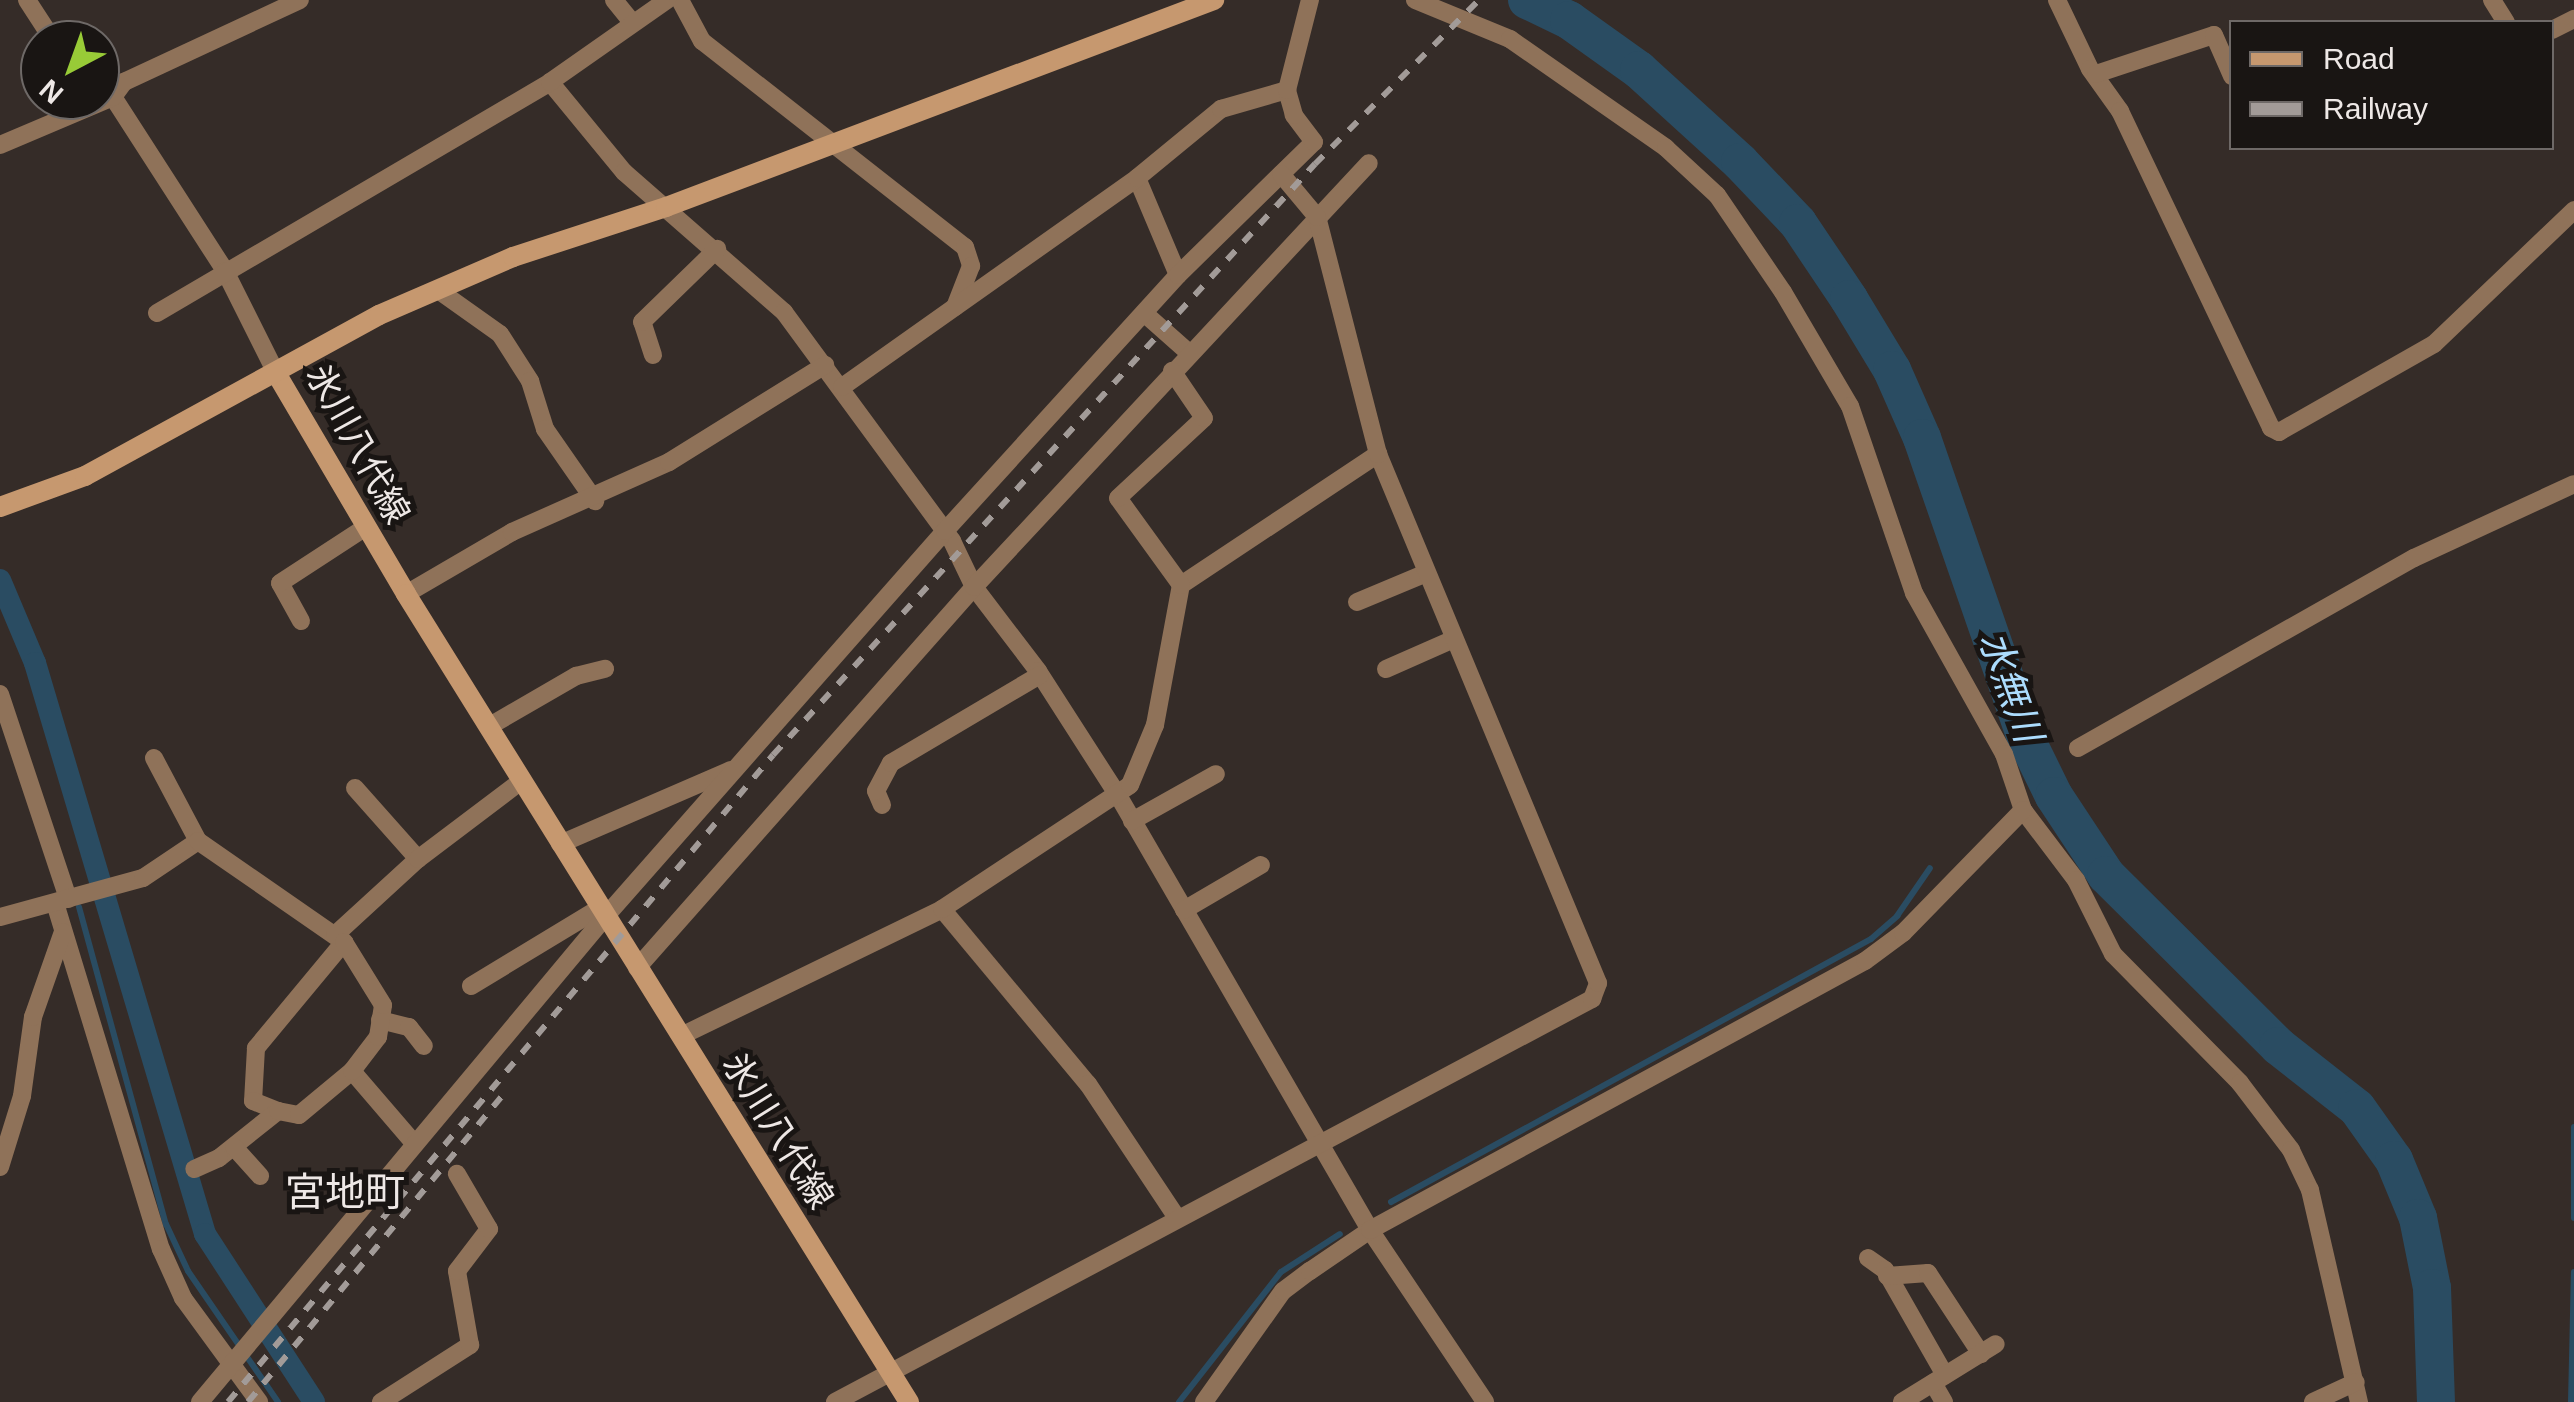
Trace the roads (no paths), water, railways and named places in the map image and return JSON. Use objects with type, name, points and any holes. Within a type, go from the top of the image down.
[{"type":"main road","name":"氷川八代線","points":[[909,1402],[602,913],[276,373],[438,290],[830,147],[1214,0]]},
{"type":"main road","points":[[0,507],[85,476],[276,373]]},
{"type":"street","points":[[120,87],[272,5],[300,0]]},
{"type":"street","points":[[614,0],[632,22]]},
{"type":"street","points":[[157,313],[550,82],[666,0]]},
{"type":"street","points":[[680,0],[702,41],[830,147],[965,247],[970,266],[955,308]]},
{"type":"street","points":[[200,1402],[602,913],[1178,275],[1314,142],[1294,115],[1287,90],[1310,0]]},
{"type":"street","points":[[1414,0],[1539,56],[1621,112],[1718,195],[1850,406],[1914,593],[2004,754],[2023,810],[2076,880],[2113,954],[2240,1083],[2292,1150],[2310,1190],[2359,1402]]},
{"type":"street","points":[[2057,0],[2120,111],[2271,428],[2279,432],[2434,344],[2574,210]]},
{"type":"street","points":[[2096,74],[2214,35],[2229,69]]},
{"type":"street","points":[[550,82],[624,172],[717,249],[784,312],[945,531],[974,587],[1040,674],[1119,797],[1370,1230],[1485,1402]]},
{"type":"street","points":[[842,387],[1136,178],[1221,108],[1287,90]]},
{"type":"street","points":[[120,108],[225,270],[276,373]]},
{"type":"street","points":[[2,139],[49,120]]},
{"type":"street","points":[[637,968],[974,587],[1369,163]]},
{"type":"street","points":[[835,1402],[888,1369],[1592,999],[1598,984],[1424,574],[1378,454],[1317,217],[1281,174]]},
{"type":"street","points":[[1136,178],[1178,275]]},
{"type":"street","points":[[652,355],[642,322],[717,249]]},
{"type":"street","points":[[438,290],[500,334],[530,381],[545,429],[594,500]]},
{"type":"street","points":[[1144,312],[1189,353]]},
{"type":"street","points":[[406,594],[512,532],[594,500],[669,462],[825,365]]},
{"type":"street","points":[[1172,371],[1204,418],[1118,498],[1181,585]]},
{"type":"street","points":[[681,1036],[942,909],[1119,797],[1155,725],[1181,585],[1378,454]]},
{"type":"street","points":[[2078,748],[2414,558],[2574,484]]},
{"type":"street","points":[[301,622],[280,583],[366,527]]},
{"type":"street","points":[[1357,602],[1424,574]]},
{"type":"street","points":[[1386,669],[1454,639]]},
{"type":"street","points":[[488,727],[576,676],[605,669]]},
{"type":"street","points":[[882,805],[876,791],[891,764],[1040,674]]},
{"type":"street","points":[[0,694],[61,901],[63,930],[161,1250],[183,1298],[243,1348],[259,1402]]},
{"type":"street","points":[[154,758],[198,842],[339,938],[383,1005],[378,1037],[352,1070],[300,1116],[252,1101],[256,1048],[339,938],[418,859],[521,781]]},
{"type":"street","points":[[560,844],[736,768]]},
{"type":"street","points":[[1132,821],[1216,774]]},
{"type":"street","points":[[355,788],[418,859]]},
{"type":"street","points":[[1204,1402],[1283,1291],[1370,1230],[1864,961],[1903,933],[2023,810]]},
{"type":"street","points":[[0,917],[143,878],[198,842]]},
{"type":"street","points":[[1184,910],[1261,865]]},
{"type":"street","points":[[942,909],[1088,1084],[1177,1218]]},
{"type":"street","points":[[471,986],[602,913]]},
{"type":"street","points":[[0,1167],[22,1096],[33,1018],[63,930]]},
{"type":"street","points":[[380,1020],[409,1027],[424,1046]]},
{"type":"street","points":[[352,1070],[414,1144]]},
{"type":"street","points":[[194,1169],[234,1147],[278,1111]]},
{"type":"street","points":[[234,1147],[260,1176]]},
{"type":"street","points":[[380,1402],[470,1345],[456,1271],[489,1229],[457,1174]]},
{"type":"street","points":[[1868,1258],[1888,1276],[1939,1379],[1944,1402]]},
{"type":"street","points":[[1888,1276],[1928,1273],[1988,1349],[1902,1402]]},
{"type":"street","points":[[2313,1402],[2356,1382]]},
{"type":"waterway","name":"水無川","points":[[1527,0],[1569,20],[1639,70],[1740,162],[1798,223],[1849,299],[1892,370],[1922,438],[2027,741],[2054,796],[2106,875],[2278,1046],[2357,1108],[2394,1160],[2418,1218],[2432,1288],[2436,1402]]},
{"type":"waterway","points":[[0,580],[35,663],[205,1234],[314,1402]]},
{"type":"waterway","points":[[2041,802],[2054,796]]},
{"type":"waterway","points":[[1391,1202],[1871,939],[1897,916],[1930,868]]},
{"type":"waterway","points":[[79,907],[166,1224],[188,1271],[278,1402]]},
{"type":"waterway","points":[[2574,1127],[2574,1218]]},
{"type":"waterway","points":[[1179,1402],[1281,1272],[1340,1234]]},
{"type":"waterway","points":[[2571,1402],[2574,1272]]},
{"type":"railway","points":[[228,1402],[773,755],[1315,164],[1479,0]]},
{"type":"railway","points":[[248,1402],[506,1091]]},
{"type":"district","name":"宮地町","points":[[345,1192]]}]
